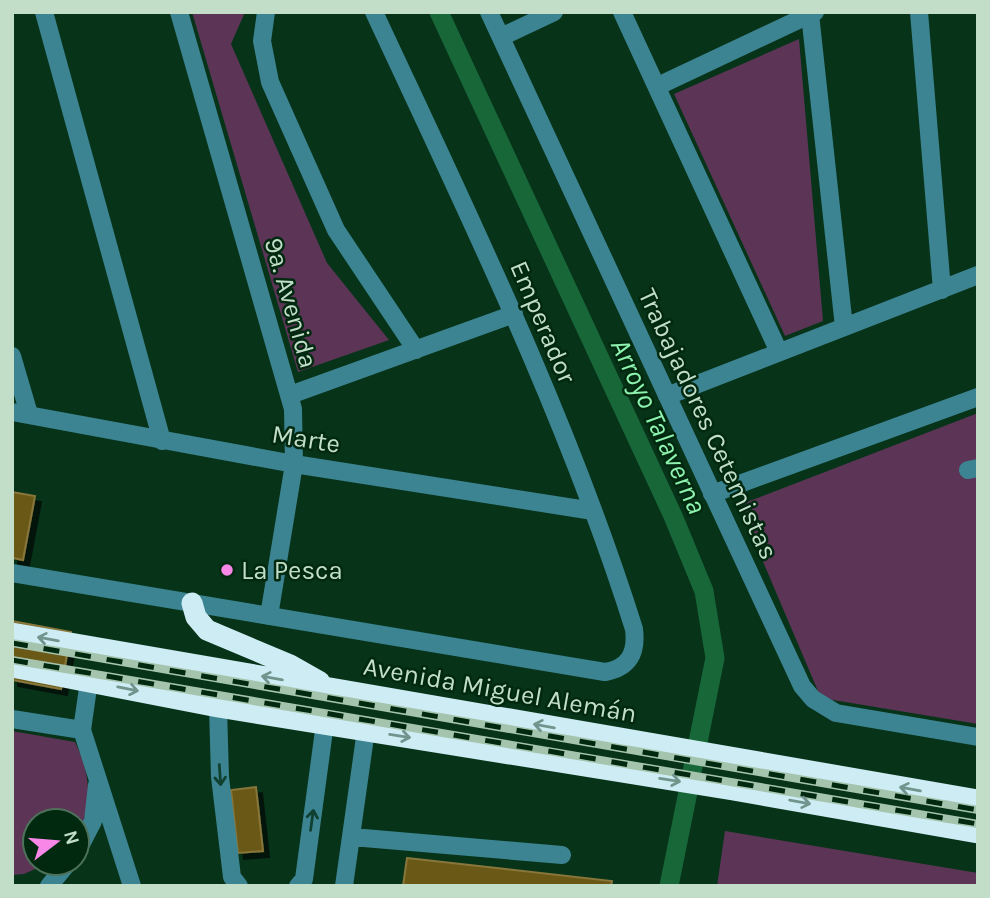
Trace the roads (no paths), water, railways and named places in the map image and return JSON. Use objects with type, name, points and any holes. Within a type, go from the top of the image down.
[{"type":"highway","points":[[192,603],[196,617],[207,630],[312,675],[327,688]]},
{"type":"highway","name":"Avenida Miguel Alemán","points":[[12,633],[978,800]]},
{"type":"highway","points":[[12,667],[218,707],[733,790],[978,833]]},
{"type":"street","points":[[44,12],[162,441]]},
{"type":"street","name":"9a. Avenida","points":[[178,12],[290,395],[295,426],[294,464],[269,616]]},
{"type":"street","points":[[266,12],[262,41],[270,82],[336,230],[416,350]]},
{"type":"street","name":"Emperador","points":[[374,12],[514,314],[593,511],[634,629],[635,642],[629,660]]},
{"type":"street","name":"Trabajadores Cetemistas","points":[[489,12],[793,671],[813,699],[836,713],[978,737]]},
{"type":"street","points":[[501,37],[554,12]]},
{"type":"street","points":[[622,12],[779,352]]},
{"type":"street","points":[[919,12],[942,290]]},
{"type":"street","points":[[658,86],[813,13],[844,327]]},
{"type":"street","points":[[667,396],[978,275]]},
{"type":"street","points":[[290,395],[514,314]]},
{"type":"street","points":[[12,356],[21,413]]},
{"type":"street","points":[[712,494],[978,397]]},
{"type":"street","name":"Marte","points":[[21,413],[294,464],[593,511]]},
{"type":"street","name":"Avenida Miguel Alemán","points":[[12,573],[605,672],[616,670],[629,660]]},
{"type":"street","points":[[89,681],[82,730],[132,886]]},
{"type":"street","points":[[218,707],[221,789],[232,877],[239,886]]},
{"type":"street","points":[[12,719],[82,730]]},
{"type":"street","points":[[298,886],[304,879],[325,723]]},
{"type":"street","points":[[344,886],[366,730]]},
{"type":"street","points":[[91,825],[98,778]]},
{"type":"street","points":[[352,837],[562,855]]},
{"type":"waterway","name":"Arroyo Talaverna","points":[[439,12],[673,516],[704,591],[715,658],[669,886]]},
{"type":"railway","points":[[12,643],[978,810]]},
{"type":"railway","points":[[12,660],[978,824]]},
{"type":"place","name":"La Pesca","points":[[227,570]]}]
